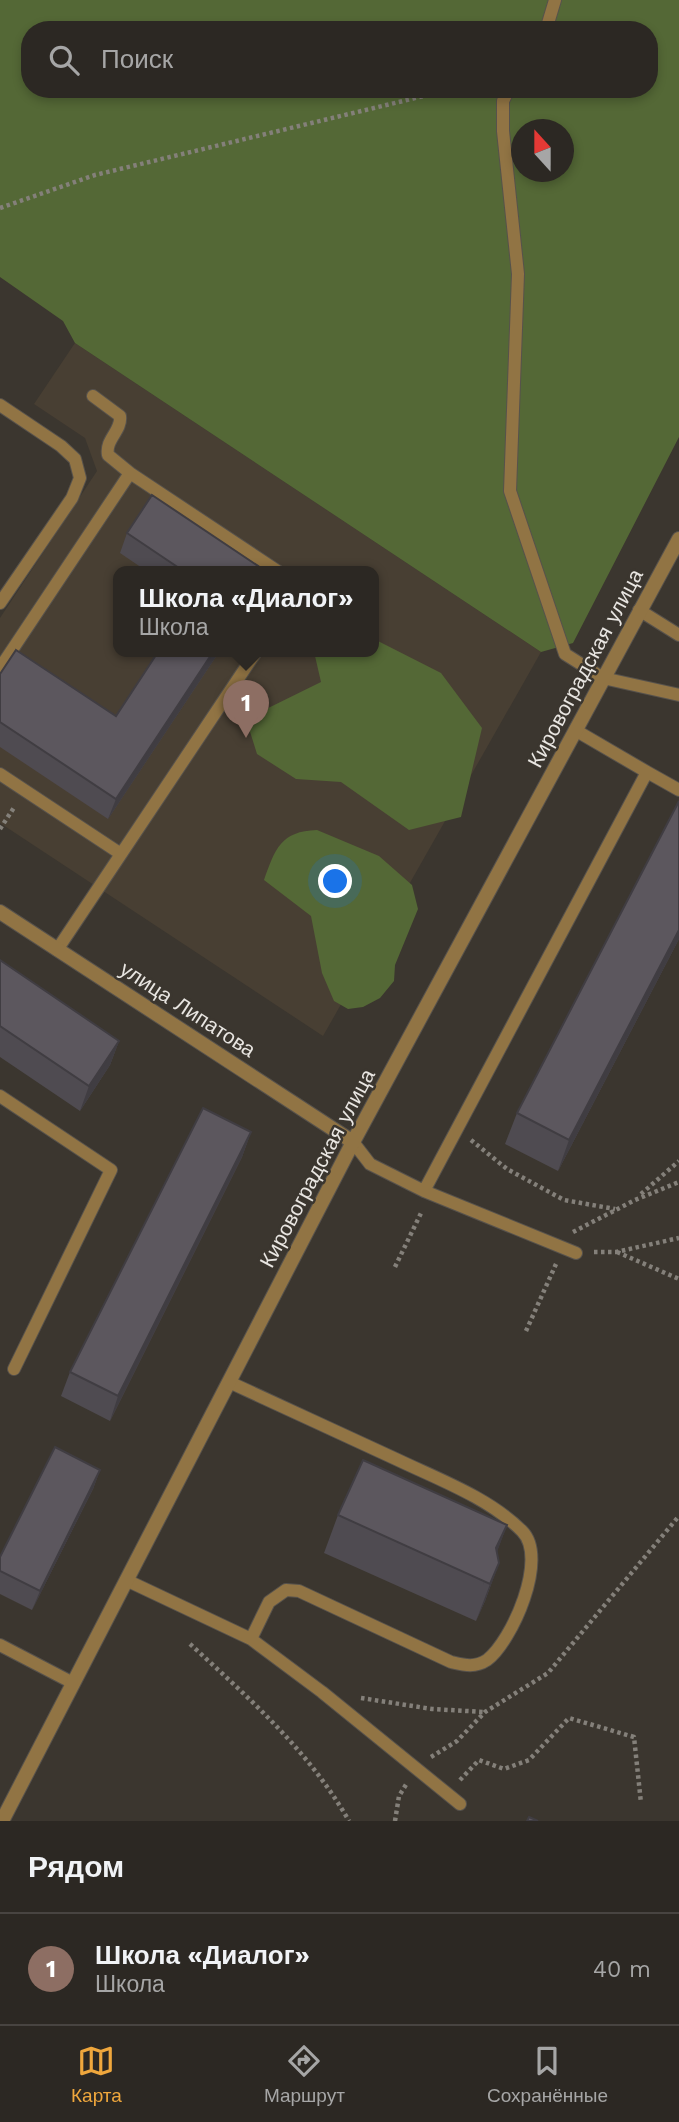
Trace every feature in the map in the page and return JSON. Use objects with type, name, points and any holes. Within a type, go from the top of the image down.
[{"type":"street","name":"Кировоградская улица","points":[[2,1821],[353,1142],[679,539]]},
{"type":"street","name":"улица Липатова","points":[[0,912],[353,1142]]},
{"type":"lane","points":[[549,21],[555,0]]},
{"type":"lane","points":[[504,98],[503,131],[518,274],[510,491],[565,654],[603,678],[679,695]]},
{"type":"lane","points":[[93,396],[121,416],[119,427],[108,443],[108,455],[130,473],[270,566]]},
{"type":"lane","points":[[0,405],[75,459],[80,478],[72,498],[0,603]]},
{"type":"lane","points":[[0,668],[130,473]]},
{"type":"lane","points":[[639,610],[679,635]]},
{"type":"lane","points":[[57,950],[253,657]]},
{"type":"lane","points":[[575,730],[679,790]]},
{"type":"lane","points":[[427,1192],[457,1129],[647,772]]},
{"type":"lane","points":[[0,774],[121,854]]},
{"type":"lane","points":[[0,1096],[111,1170],[14,1369]]},
{"type":"lane","points":[[353,1142],[370,1164],[427,1192],[576,1253]]},
{"type":"lane","points":[[229,1381],[459,1489],[509,1520],[526,1534],[533,1559],[530,1584],[500,1647],[485,1661],[470,1667],[451,1662],[299,1591],[286,1590],[278,1593],[269,1602],[251,1639]]},
{"type":"lane","points":[[126,1580],[251,1639],[322,1692],[460,1804]]},
{"type":"lane","points":[[0,1645],[73,1683]]},
{"type":"path","points":[[0,208],[95,175],[416,98]]},
{"type":"path","points":[[457,1129],[506,1169],[564,1200],[615,1209]]},
{"type":"path","points":[[635,1200],[679,1161]]},
{"type":"path","points":[[526,1331],[553,1277],[561,1247],[577,1228],[679,1182]]},
{"type":"path","points":[[394,1266],[427,1192]]},
{"type":"path","points":[[576,1253],[616,1252],[679,1238]]},
{"type":"path","points":[[616,1252],[679,1279]]},
{"type":"path","points":[[395,1821],[399,1796],[416,1767],[457,1741],[485,1712],[548,1673],[679,1516]]},
{"type":"path","points":[[190,1644],[254,1702],[327,1782],[349,1821]]},
{"type":"path","points":[[322,1692],[432,1709],[485,1712]]},
{"type":"path","points":[[447,1793],[479,1760],[504,1769],[529,1760],[569,1718],[634,1737],[640,1802]]},
{"type":"shaded area","points":[[75,343],[541,652],[323,1036],[0,823],[0,618],[97,471],[85,438],[34,404]]},
{"type":"green space","points":[[0,0],[679,0],[679,437],[573,643],[541,652],[75,343],[63,321],[0,277]]},
{"type":"green space","points":[[379,642],[441,673],[482,728],[461,817],[409,830],[341,782],[296,779],[257,754],[246,719],[321,682],[315,657],[379,657]]},
{"type":"green space","points":[[317,830],[379,856],[412,885],[418,909],[395,965],[394,981],[380,998],[363,1007],[348,1009],[334,1001],[322,973],[311,916],[264,880],[276,851],[287,838],[305,831]]},
{"type":"building","points":[[152,495],[258,566],[176,566],[127,533]]},
{"type":"building","points":[[16,650],[116,716],[155,657],[210,657],[116,799],[0,722],[0,674]]},
{"type":"building","points":[[679,801],[679,930],[569,1140],[517,1113]]},
{"type":"building","points":[[0,960],[119,1041],[89,1086],[0,1026]]},
{"type":"building","points":[[203,1108],[251,1132],[118,1396],[70,1372]]},
{"type":"building","points":[[55,1447],[100,1470],[40,1591],[0,1571],[0,1557]]},
{"type":"building","points":[[363,1460],[507,1525],[496,1548],[499,1563],[490,1584],[338,1515]]},
{"type":"place","name":"Школа «Диалог»","points":[[246,738]]}]
